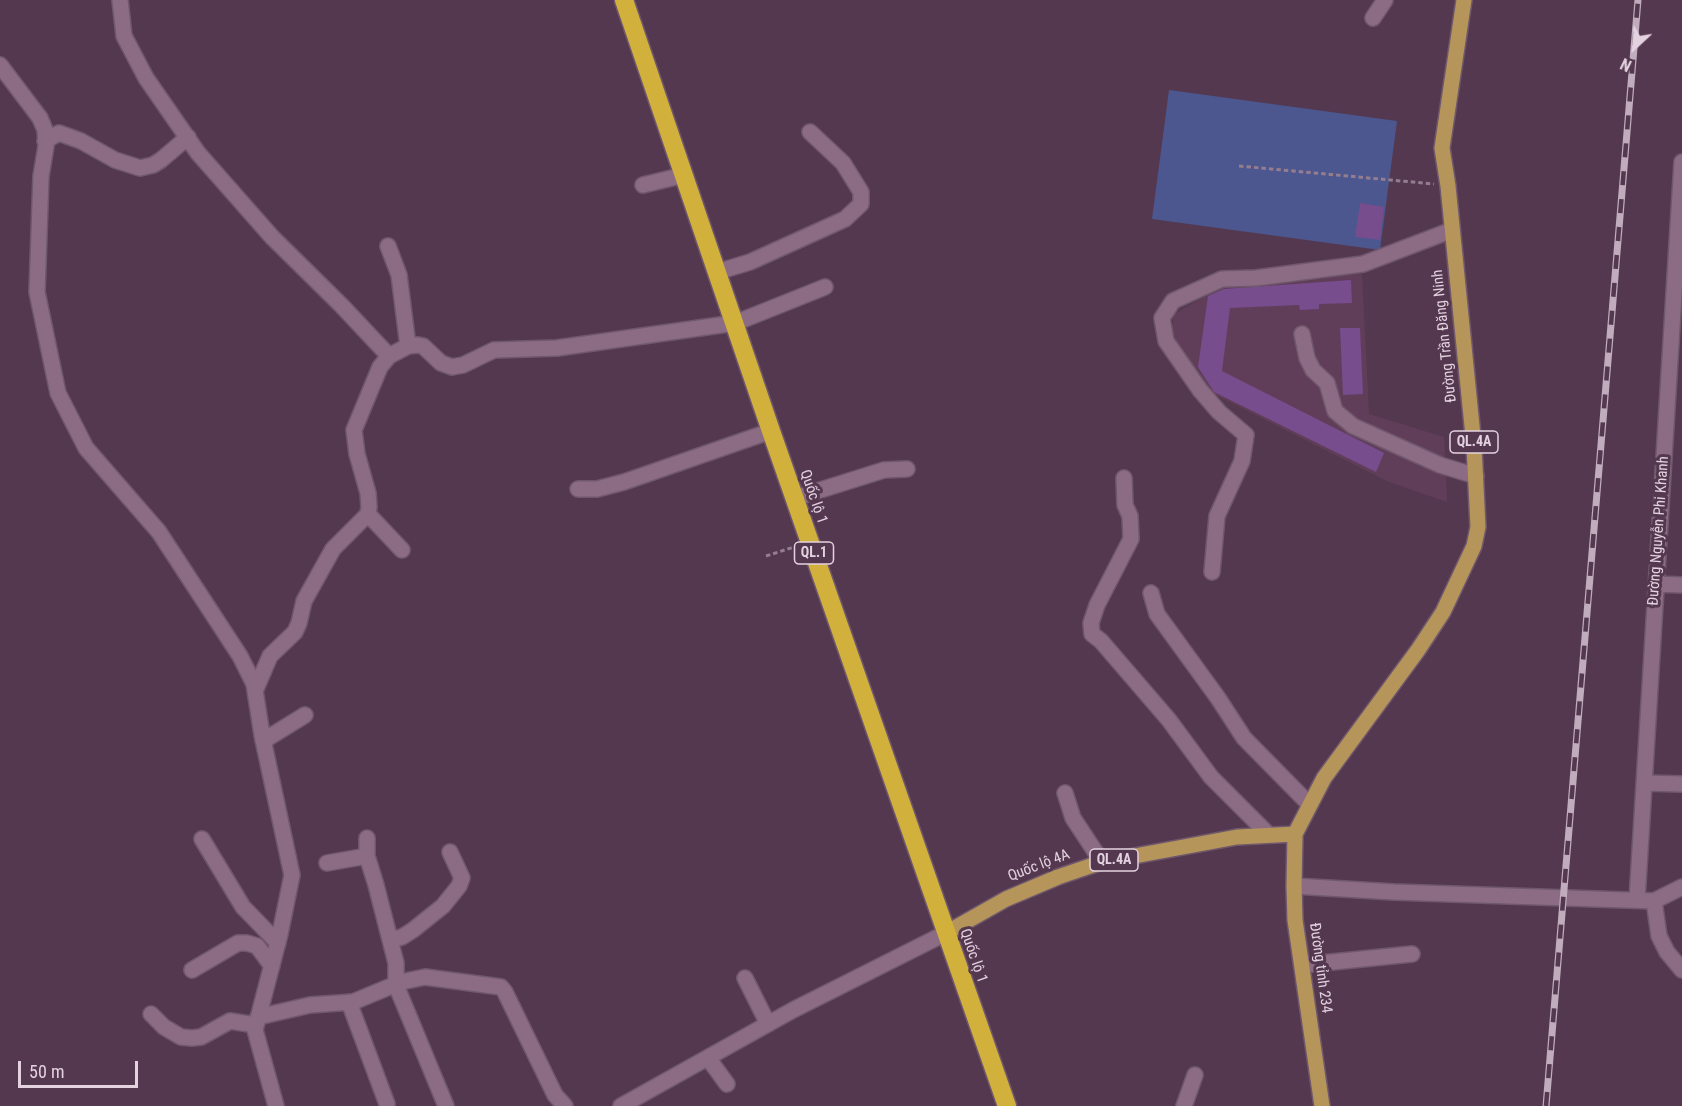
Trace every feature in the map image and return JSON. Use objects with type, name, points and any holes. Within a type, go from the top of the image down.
[{"type":"highway","name":"Quốc lộ 1","points":[[624,0],[771,431],[1007,1106]]},
{"type":"main road","name":"Đường Trần Đăng Ninh","points":[[1295,834],[1324,778],[1418,650],[1443,612],[1474,546],[1478,527],[1476,476],[1448,186],[1442,148],[1464,0]]},
{"type":"main road","name":"Quốc lộ 4A","points":[[945,933],[1006,899],[1058,877],[1102,862],[1238,837],[1295,834]]},
{"type":"main road","name":"Đường tỉnh 234","points":[[1295,834],[1295,920],[1322,1106]]},
{"type":"street","points":[[120,0],[124,36],[146,78],[198,153],[272,237],[389,356]]},
{"type":"street","points":[[1373,18],[1385,0]]},
{"type":"street","points":[[0,65],[40,118],[45,130],[37,292],[58,393],[86,448],[159,532],[240,656],[254,684],[263,741],[292,875],[278,943],[255,1030],[276,1106]]},
{"type":"street","points":[[717,273],[750,262],[845,219],[861,204],[861,192],[843,163],[810,132]]},
{"type":"street","points":[[45,141],[59,133],[81,141],[115,160],[140,168],[153,165],[161,160],[188,137]]},
{"type":"street","name":"Đường Nguyễn Phi Khanh","points":[[1637,900],[1656,584],[1675,388],[1682,162]]},
{"type":"street","points":[[643,184],[684,175]]},
{"type":"street","points":[[1212,572],[1217,516],[1242,460],[1246,435],[1219,412],[1200,390],[1166,341],[1162,318],[1173,301],[1222,279],[1256,278],[1363,264],[1452,230]]},
{"type":"street","points":[[388,246],[399,275],[408,346]]},
{"type":"street","points":[[255,691],[270,656],[295,632],[304,600],[333,549],[368,514],[368,492],[357,454],[354,430],[380,367],[389,356],[408,346],[423,346],[441,363],[452,367],[463,365],[494,350],[557,348],[735,324],[825,287]]},
{"type":"street","points":[[1302,334],[1307,358],[1313,370],[1327,383],[1335,411],[1353,426],[1440,465],[1476,476]]},
{"type":"street","points":[[578,489],[597,489],[624,482],[771,431]]},
{"type":"street","points":[[795,498],[884,470],[907,469]]},
{"type":"street","points":[[1124,478],[1125,506],[1130,516],[1131,539],[1097,605],[1090,623],[1092,634],[1101,641],[1169,720],[1211,777],[1269,835]]},
{"type":"street","points":[[368,514],[402,550]]},
{"type":"street","points":[[1656,584],[1682,585]]},
{"type":"street","points":[[1152,593],[1157,614],[1244,738],[1310,805]]},
{"type":"street","points":[[263,741],[305,715]]},
{"type":"street","points":[[1644,783],[1682,784]]},
{"type":"street","points":[[1065,793],[1073,818],[1102,862]]},
{"type":"street","points":[[367,838],[367,856],[396,963],[396,985],[446,1106]]},
{"type":"street","points":[[202,839],[243,907],[278,943]]},
{"type":"street","points":[[390,940],[402,937],[414,930],[443,906],[459,886],[462,879],[450,852]]},
{"type":"street","points":[[327,863],[367,856]]},
{"type":"street","points":[[1294,886],[1394,892],[1654,901],[1682,887]]},
{"type":"street","points":[[1654,901],[1659,936],[1667,952],[1682,970]]},
{"type":"street","points":[[621,1106],[872,968],[945,933]]},
{"type":"street","points":[[192,970],[238,943],[256,946],[272,966]]},
{"type":"street","points":[[1302,965],[1412,954]]},
{"type":"street","points":[[151,1014],[164,1027],[181,1037],[192,1038],[201,1037],[230,1021],[257,1022],[310,1005],[349,1002],[425,977],[501,987],[506,992],[555,1095],[565,1106]]},
{"type":"street","points":[[745,978],[768,1024]]},
{"type":"street","points":[[349,1002],[387,1104]]},
{"type":"street","points":[[708,1058],[727,1084]]},
{"type":"street","points":[[1184,1106],[1195,1075]]},
{"type":"path","points":[[1239,166],[1448,186]]},
{"type":"path","points":[[766,556],[810,542]]},
{"type":"shaded area","points":[[1169,90],[1397,121],[1380,250],[1152,219]]},
{"type":"shaded area","points":[[1362,274],[1369,414],[1444,437],[1447,502],[1389,482],[1206,390],[1176,341],[1172,330],[1174,314],[1229,283]]},
{"type":"building","points":[[1360,203],[1384,207],[1380,240],[1355,237]]},
{"type":"building","points":[[1351,280],[1352,303],[1319,304],[1319,309],[1300,310],[1299,305],[1230,308],[1222,371],[1384,453],[1376,472],[1214,392],[1198,367],[1208,296],[1224,289]]},
{"type":"building","points":[[1340,328],[1360,328],[1363,394],[1343,395]]},
{"type":"railway","points":[[1546,1106],[1638,0]]}]
